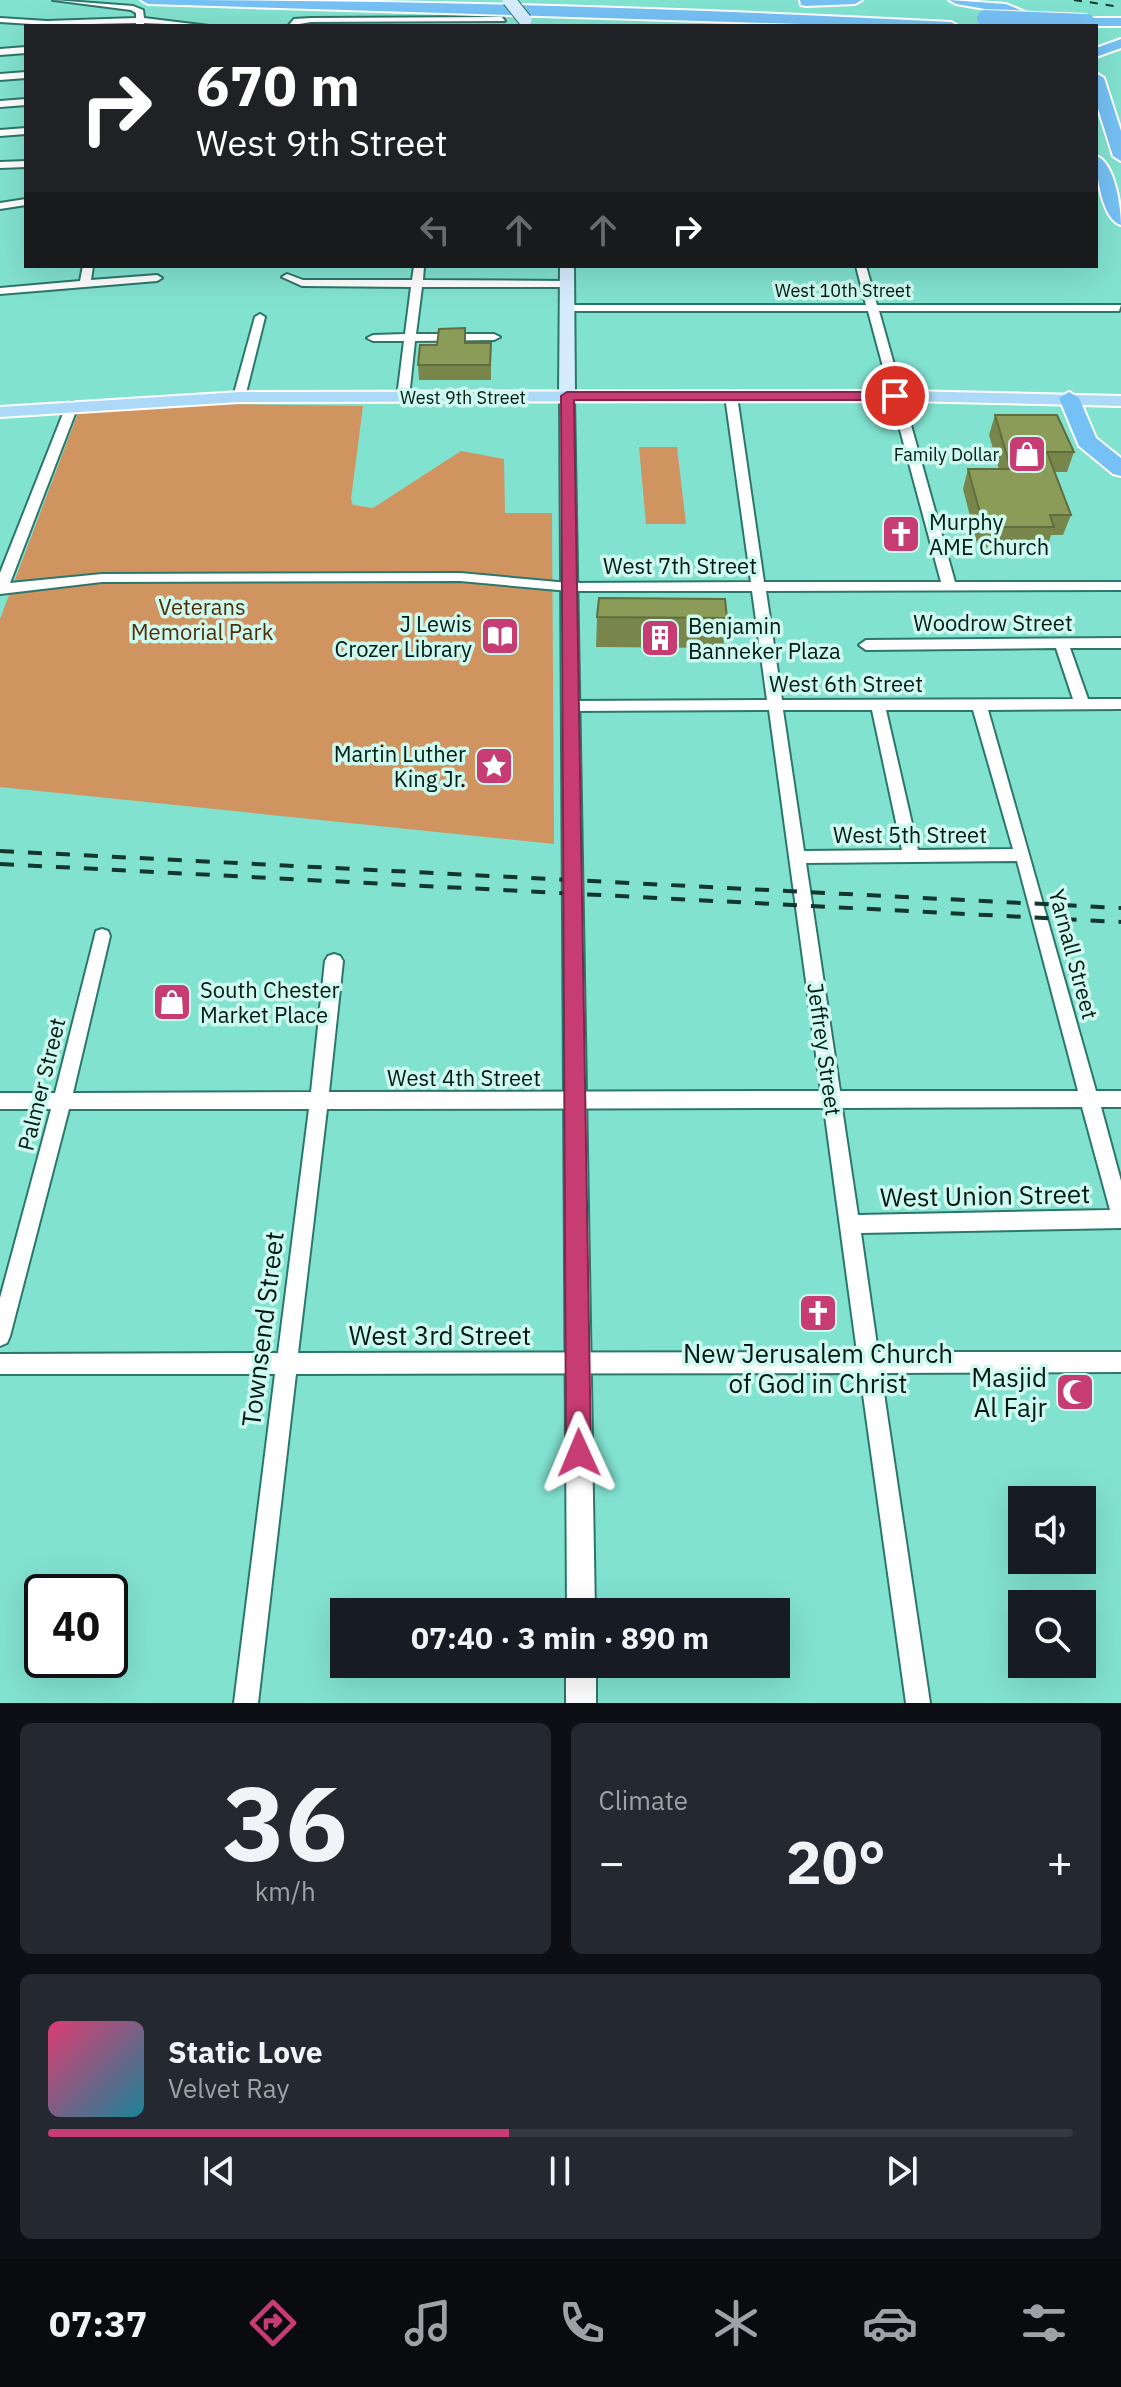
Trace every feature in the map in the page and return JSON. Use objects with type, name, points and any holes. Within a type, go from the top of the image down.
[{"type":"highway","points":[[148,0],[770,17],[911,24]]},
{"type":"highway","points":[[362,0],[887,14],[1058,24]]},
{"type":"highway","points":[[489,3],[855,0]]},
{"type":"highway","points":[[956,0],[1006,8],[1048,24]]},
{"type":"highway","points":[[543,11],[756,24]]},
{"type":"highway","points":[[991,20],[1025,24]]},
{"type":"highway","points":[[1098,25],[1121,22]]},
{"type":"highway","points":[[1098,29],[1119,40]]},
{"type":"highway","points":[[1098,37],[1119,40]]},
{"type":"highway","points":[[1098,52],[1119,40]]},
{"type":"highway","points":[[1098,84],[1121,156]]},
{"type":"highway","points":[[1098,166],[1121,221]]},
{"type":"highway","points":[[1098,179],[1121,221]]},
{"type":"highway","points":[[1069,398],[1087,441],[1121,469]]},
{"type":"highway","points":[[1078,419],[1093,437],[1121,457]]},
{"type":"main road","points":[[509,0],[528,23]]},
{"type":"main road","points":[[567,268],[567,396]]},
{"type":"main road","name":"West 9th Street","points":[[1069,398],[1121,394]]},
{"type":"main road","name":"West 9th Street","points":[[0,412],[239,397],[895,396],[1121,401]]},
{"type":"street","points":[[57,0],[133,8],[140,12],[141,23]]},
{"type":"street","points":[[293,24],[450,23],[502,19]]},
{"type":"street","points":[[0,20],[162,24]]},
{"type":"street","points":[[0,52],[24,50]]},
{"type":"street","points":[[0,77],[24,75]]},
{"type":"street","points":[[0,104],[24,102]]},
{"type":"street","points":[[0,133],[24,131]]},
{"type":"street","points":[[0,165],[24,164]]},
{"type":"street","points":[[0,206],[24,202]]},
{"type":"street","points":[[85,284],[88,268]]},
{"type":"street","points":[[403,397],[419,268]]},
{"type":"street","points":[[861,268],[949,586]]},
{"type":"street","points":[[287,277],[302,283],[566,284]]},
{"type":"street","points":[[0,291],[157,278]]},
{"type":"street","name":"West 10th Street","points":[[566,308],[1119,308]]},
{"type":"street","points":[[239,397],[260,317]]},
{"type":"street","points":[[373,338],[494,337]]},
{"type":"street","points":[[567,396],[581,1598]]},
{"type":"street","name":"Jeffrey Street","points":[[731,396],[918,1703]]},
{"type":"street","points":[[0,588],[72,406]]},
{"type":"street","name":"West 7th Street","points":[[0,588],[102,578],[416,577],[482,578],[569,587],[1121,586]]},
{"type":"street","points":[[1061,643],[1082,704]]},
{"type":"street","name":"Woodrow Street","points":[[866,645],[1121,643]]},
{"type":"street","name":"Yarnall Street","points":[[979,704],[1121,1218]]},
{"type":"street","name":"West 6th Street","points":[[571,706],[1121,704]]},
{"type":"street","points":[[878,705],[911,856]]},
{"type":"street","name":"West 5th Street","points":[[797,857],[1023,855]]},
{"type":"street","name":"Palmer Street","points":[[0,1336],[102,936]]},
{"type":"street","name":"Townsend Street","points":[[246,1703],[320,1101],[334,961]]},
{"type":"street","name":"West 4th Street","points":[[0,1101],[1121,1099]]},
{"type":"street","name":"West Union Street","points":[[850,1224],[1121,1218]]},
{"type":"street","name":"West 3rd Street","points":[[0,1364],[1121,1362]]},
{"type":"street","points":[[581,1678],[581,1703]]},
{"type":"green space","name":"Veterans Memorial Park","points":[[222,404],[363,406],[351,499],[353,505],[373,508],[461,451],[504,459],[505,513],[552,513],[554,844],[0,787],[0,619],[78,413]]},
{"type":"green space","points":[[639,447],[677,447],[686,524],[646,524]]},
{"type":"building","points":[[465,328],[465,343],[491,343],[490,365],[418,365],[420,345],[437,345],[439,329]]},
{"type":"building","points":[[995,415],[1057,415],[1074,452],[1047,452],[1071,515],[1050,515],[1054,527],[984,527],[968,469],[1011,469]]},
{"type":"building","points":[[599,598],[725,599],[727,618],[597,617]]},
{"type":"railway","points":[[1074,0],[1121,7]]},
{"type":"railway","points":[[0,851],[1121,908]]},
{"type":"railway","points":[[0,864],[1121,922]]},
{"type":"place","name":"Family Dollar","points":[[1027,454]]},
{"type":"place","name":"Murphy AME Church","points":[[901,534]]},
{"type":"place","name":"J Lewis Crozer Library","points":[[500,636]]},
{"type":"place","name":"Benjamin Banneker Plaza","points":[[660,638]]},
{"type":"place","name":"Martin Luther King Jr.","points":[[494,766]]},
{"type":"place","name":"South Chester Market Place","points":[[172,1002]]},
{"type":"place","name":"New Jerusalem Church of God in Christ","points":[[818,1313]]},
{"type":"place","name":"Masjid Al Fajr","points":[[1075,1392]]},
{"type":"route","points":[[579,1453],[567,396],[895,396]]}]
